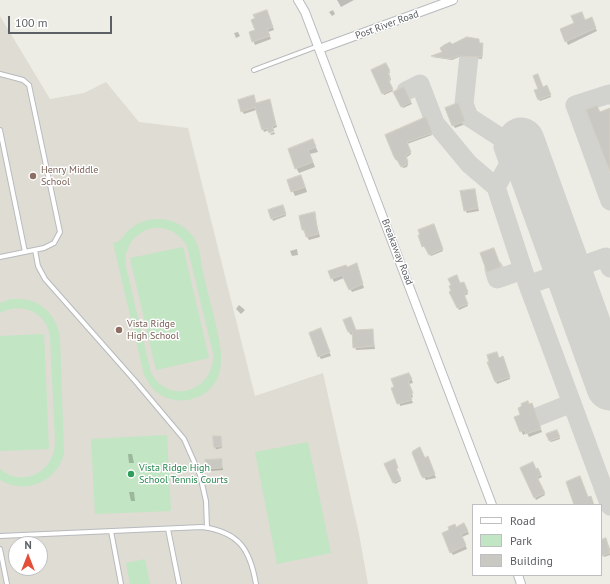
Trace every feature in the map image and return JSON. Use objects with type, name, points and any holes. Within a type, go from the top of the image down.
[{"type":"street","name":"Breakaway Road","points":[[298,0],[305,12],[319,47],[492,504]]},
{"type":"street","name":"Post River Road","points":[[319,47],[453,0]]},
{"type":"lane","points":[[254,70],[319,47]]},
{"type":"lane","points":[[0,74],[23,80],[29,85],[60,232],[54,243],[35,250],[0,257]]},
{"type":"lane","points":[[0,130],[25,252]]},
{"type":"lane","points":[[35,250],[38,266],[45,278],[168,418],[184,439],[200,475],[206,501],[207,528]]},
{"type":"lane","points":[[0,536],[207,528],[224,532],[242,544],[251,561],[256,584]]},
{"type":"lane","points":[[168,529],[179,584]]},
{"type":"lane","points":[[111,531],[122,584]]},
{"type":"lane","points":[[0,548],[7,584]]},
{"type":"shaded area","name":"Vista Ridge High School","points":[[0,16],[50,99],[84,93],[106,82],[139,122],[188,128],[255,396],[323,373],[359,534],[368,584],[0,584]]},
{"type":"green space","points":[[154,219],[168,220],[178,224],[187,230],[194,238],[199,250],[220,343],[221,367],[215,382],[210,389],[202,395],[185,400],[167,398],[159,394],[152,388],[144,375],[113,243],[120,240],[135,226],[142,222]],"holes":[[[157,228],[172,231],[180,237],[187,246],[213,353],[212,366],[207,377],[200,385],[190,390],[180,391],[169,389],[159,383],[151,373],[126,267],[126,254],[131,242],[146,230]]]},
{"type":"green space","points":[[183,247],[209,358],[156,370],[130,258]]},
{"type":"green space","points":[[11,299],[29,300],[44,308],[50,313],[55,321],[60,338],[64,454],[60,464],[54,472],[39,483],[30,486],[10,484],[0,480],[0,469],[9,475],[28,477],[44,469],[54,452],[55,442],[50,335],[43,320],[31,311],[16,308],[0,313],[0,303]]},
{"type":"green space","points":[[44,334],[49,449],[0,451],[0,336]]},
{"type":"green space","name":"Vista Ridge High School Tennis Courts","points":[[167,435],[171,511],[95,514],[91,439]]},
{"type":"green space","points":[[308,442],[331,553],[277,564],[255,452]]},
{"type":"green space","points":[[145,559],[150,584],[130,584],[126,563]]},
{"type":"building","points":[[267,10],[273,27],[267,29],[270,36],[252,42],[249,32],[255,30],[251,20],[255,18],[253,15]]},
{"type":"building","points":[[582,12],[585,20],[592,17],[596,28],[565,42],[560,29],[574,23],[571,16]]},
{"type":"building","points":[[467,37],[479,39],[479,43],[483,43],[482,57],[458,56],[450,59],[431,56],[442,52],[440,48],[444,45],[450,42],[452,44]]},
{"type":"building","points":[[386,63],[390,71],[388,72],[390,77],[389,81],[393,89],[382,94],[371,70]]},
{"type":"building","points":[[538,74],[543,87],[547,85],[551,95],[538,100],[534,90],[538,89],[533,76]]},
{"type":"building","points":[[404,87],[411,102],[401,107],[393,92]]},
{"type":"building","points":[[254,95],[256,103],[270,99],[276,125],[272,126],[274,131],[269,133],[267,128],[262,130],[255,107],[241,112],[238,100]]},
{"type":"building","points":[[458,103],[465,121],[452,126],[445,108]]},
{"type":"building","points":[[597,106],[600,112],[610,108],[610,172],[586,110]]},
{"type":"building","points":[[426,117],[432,133],[407,142],[411,152],[406,156],[408,162],[406,165],[401,167],[394,157],[385,135]]},
{"type":"building","points":[[313,139],[316,147],[308,150],[313,162],[295,169],[288,149]]},
{"type":"building","points":[[301,175],[305,187],[291,192],[287,180]]},
{"type":"building","points":[[475,189],[478,208],[464,211],[460,191]]},
{"type":"building","points":[[283,205],[286,214],[271,219],[268,210]]},
{"type":"building","points":[[315,212],[318,234],[306,237],[304,229],[302,230],[299,216]]},
{"type":"building","points":[[434,224],[443,249],[429,255],[424,246],[422,247],[418,230]]},
{"type":"building","points":[[494,248],[501,267],[487,272],[480,253]]},
{"type":"building","points":[[357,263],[363,284],[349,290],[342,275],[331,279],[328,271]]},
{"type":"building","points":[[457,275],[460,283],[464,282],[468,292],[464,294],[468,304],[457,308],[449,292],[451,291],[449,286],[451,285],[448,279]]},
{"type":"building","points":[[351,317],[356,330],[373,329],[374,346],[353,348],[352,331],[348,332],[343,320]]},
{"type":"building","points":[[321,328],[330,352],[318,357],[309,333]]},
{"type":"building","points":[[497,352],[499,358],[503,356],[510,377],[495,382],[487,362],[489,362],[487,355]]},
{"type":"building","points":[[409,373],[412,379],[408,381],[413,393],[410,395],[412,400],[397,404],[391,388],[394,387],[391,379]]},
{"type":"building","points":[[528,401],[529,404],[532,403],[541,429],[526,434],[525,430],[520,432],[514,417],[520,415],[518,408],[522,406],[521,404]]},
{"type":"building","points":[[557,430],[560,437],[549,441],[546,434]]},
{"type":"building","points":[[213,436],[221,436],[222,447],[214,447]]},
{"type":"building","points":[[420,447],[425,458],[428,456],[435,474],[423,478],[412,453]]},
{"type":"building","points":[[222,459],[222,468],[206,469],[205,460]]},
{"type":"building","points":[[395,459],[398,468],[396,469],[401,479],[393,483],[384,464]]},
{"type":"building","points":[[533,462],[541,475],[537,477],[545,493],[534,498],[520,468]]},
{"type":"building","points":[[580,476],[588,497],[591,496],[594,504],[574,504],[566,482]]},
{"type":"building","points":[[464,523],[468,531],[461,534],[466,545],[450,553],[442,533],[449,530],[448,527],[455,524],[456,527]]},
{"type":"building","points":[[606,538],[610,553],[602,556],[602,540]]},
{"type":"taxiway","points":[[469,56],[464,104],[469,117],[506,141],[508,145]]},
{"type":"taxiway","points":[[406,91],[420,84],[435,123]]},
{"type":"taxiway","points":[[610,95],[609,94],[575,105],[610,201]]},
{"type":"taxiway","points":[[429,125],[435,123],[469,164],[496,187]]},
{"type":"taxiway","points":[[521,141],[503,147],[509,164],[496,187],[528,285],[610,506]]},
{"type":"taxiway","points":[[528,285],[606,257],[610,268]]},
{"type":"taxiway","points":[[494,269],[497,279],[523,270]]},
{"type":"taxiway","points":[[537,417],[572,403]]},
{"type":"runway","points":[[521,141],[610,387]]},
{"type":"place","name":"Henry Middle School","points":[[33,176]]},
{"type":"place","name":"Vista Ridge High School","points":[[119,330]]},
{"type":"place","name":"Vista Ridge High School Tennis Courts","points":[[131,474]]}]
